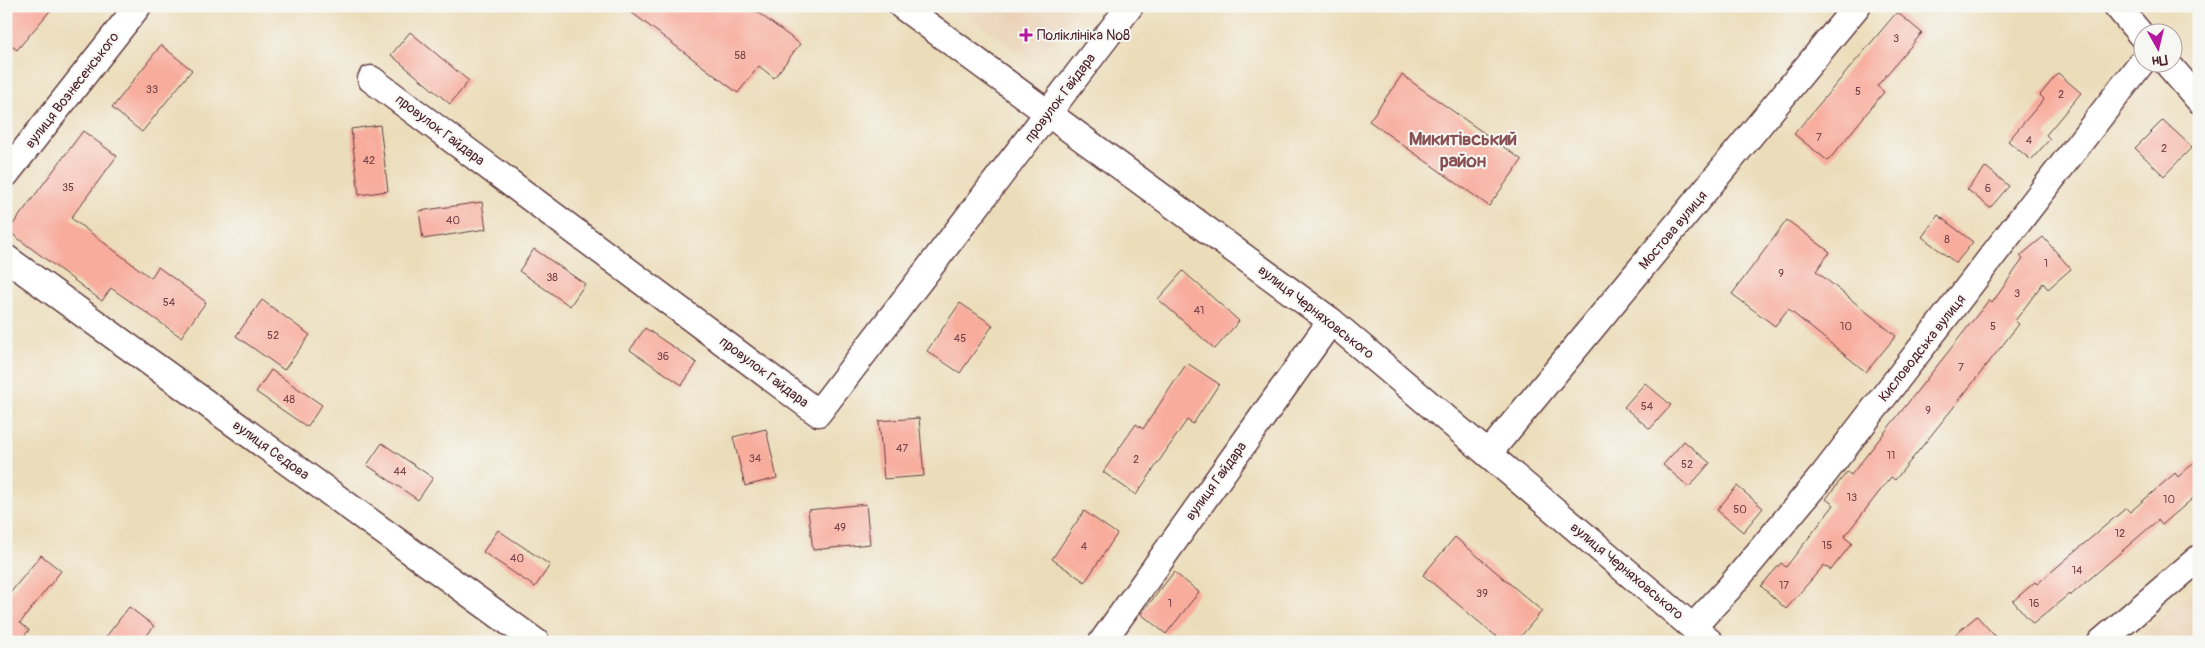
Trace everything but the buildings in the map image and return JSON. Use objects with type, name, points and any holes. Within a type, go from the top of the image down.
[{"type":"street","name":"вулиця Вознесенського","points":[[6,174],[138,6]]},
{"type":"street","name":"вулиця Черняховського","points":[[902,6],[1331,321],[1702,635]]},
{"type":"street","name":"провулок Гайдара","points":[[371,79],[818,413],[1130,6]]},
{"type":"street","name":"Мостова вулиця","points":[[1488,454],[1858,6]]},
{"type":"street","points":[[2117,6],[2132,24]]},
{"type":"street","name":"Кисловодська вулиця","points":[[1702,635],[1730,587],[1824,474],[2134,72]]},
{"type":"street","points":[[2175,72],[2199,100]]},
{"type":"street","name":"вулиця Сєдова","points":[[6,258],[536,642]]},
{"type":"street","name":"вулиця Гайдара","points":[[1102,642],[1331,321]]},
{"type":"street","points":[[2101,642],[2199,558]]},
{"type":"shaded area","name":"Поліклініка №8","points":[[955,6],[1078,6],[1035,64]]},
{"type":"shaded area","points":[[2199,587],[2199,642],[2140,642],[2137,639]]},
{"type":"place","name":"Поліклініка №8","points":[[1026,35]]},
{"type":"district","name":"Микитівський район","points":[[1463,150]]}]
